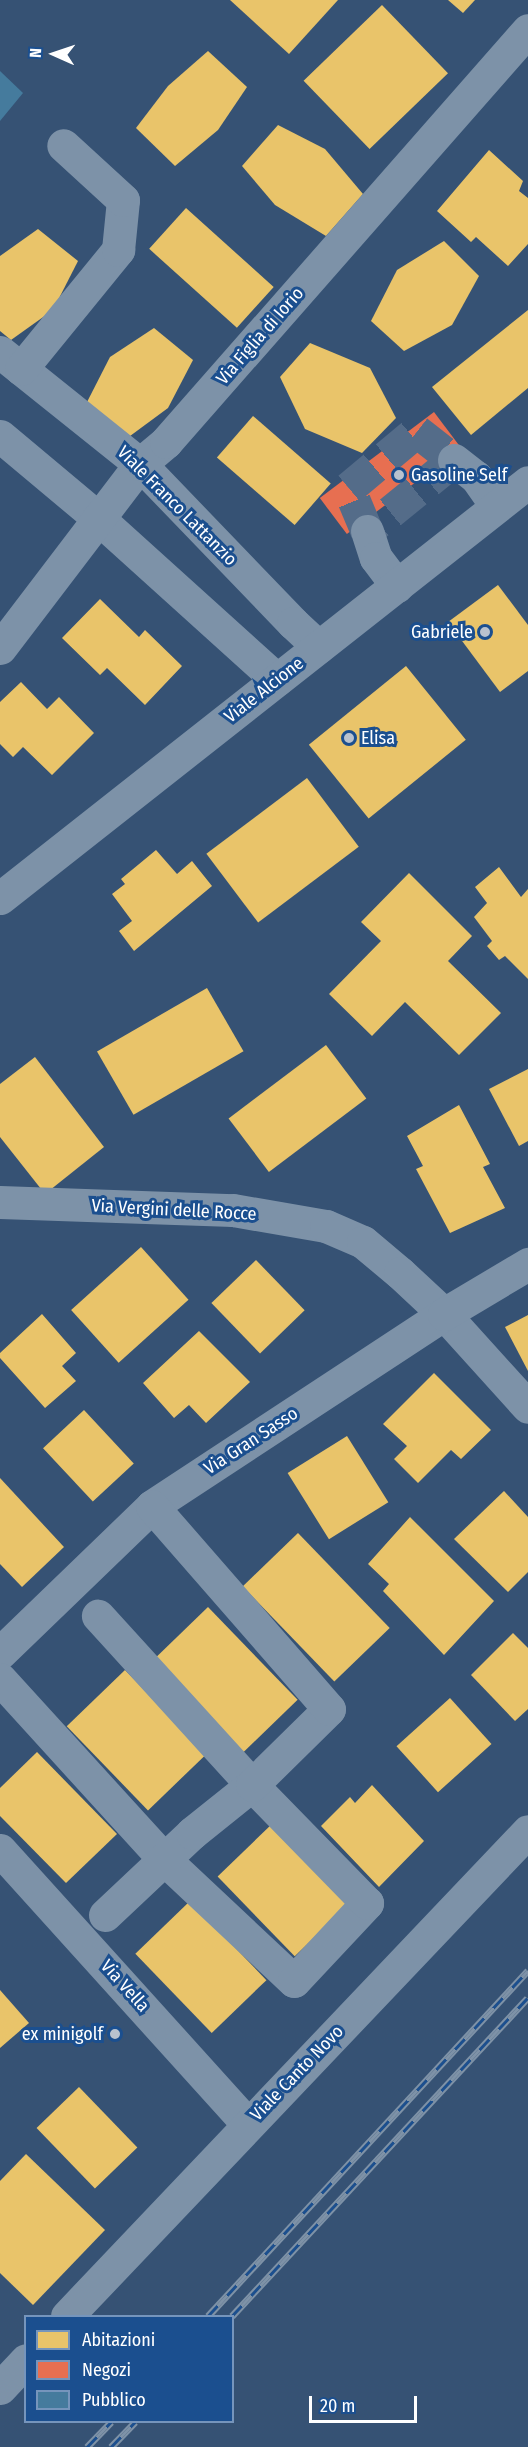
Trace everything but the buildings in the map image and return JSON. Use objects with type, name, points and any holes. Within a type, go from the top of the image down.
[{"type":"street","name":"Via Figlia di Iorio","points":[[0,648],[140,464],[174,433],[528,30]]},
{"type":"street","points":[[11,360],[118,250],[123,200],[63,145]]},
{"type":"street","name":"Viale Franco Lattanzio","points":[[11,360],[140,464],[293,623],[319,647]]},
{"type":"street","points":[[0,436],[98,518],[277,680]]},
{"type":"street","points":[[454,460],[476,477],[496,506]]},
{"type":"street","name":"Viale Alcione","points":[[0,898],[528,482]]},
{"type":"street","points":[[367,531],[376,558],[397,586]]},
{"type":"street","name":"Via Vergini delle Rocce","points":[[0,1202],[233,1210],[326,1226],[363,1242],[444,1314],[528,1407]]},
{"type":"street","name":"Via Gran Sasso","points":[[0,1653],[152,1506],[444,1314],[528,1264]]},
{"type":"street","points":[[105,1914],[164,1859],[252,1785],[328,1710],[152,1506]]},
{"type":"street","points":[[0,1679],[164,1859],[294,1981],[367,1903],[252,1785],[98,1617]]},
{"type":"street","name":"Viale Canto Novo","points":[[68,2315],[528,1831]]},
{"type":"street","name":"Via Vella","points":[[0,1850],[248,2124]]},
{"type":"street","points":[[0,2388],[24,2362]]},
{"type":"tunnel","points":[[417,431],[454,460],[367,531],[349,488],[417,431]]},
{"type":"railway","points":[[209,2315],[528,1971]]},
{"type":"railway","points":[[233,2315],[528,1998]]},
{"type":"railway","points":[[87,2447],[110,2423]]},
{"type":"railway","points":[[111,2447],[134,2423]]},
{"type":"place","name":"Gasoline Self","points":[[399,475]]},
{"type":"place","name":"Gabriele","points":[[485,632]]},
{"type":"place","name":"Elisa","points":[[349,738]]},
{"type":"place","name":"ex minigolf","points":[[115,2034]]}]
